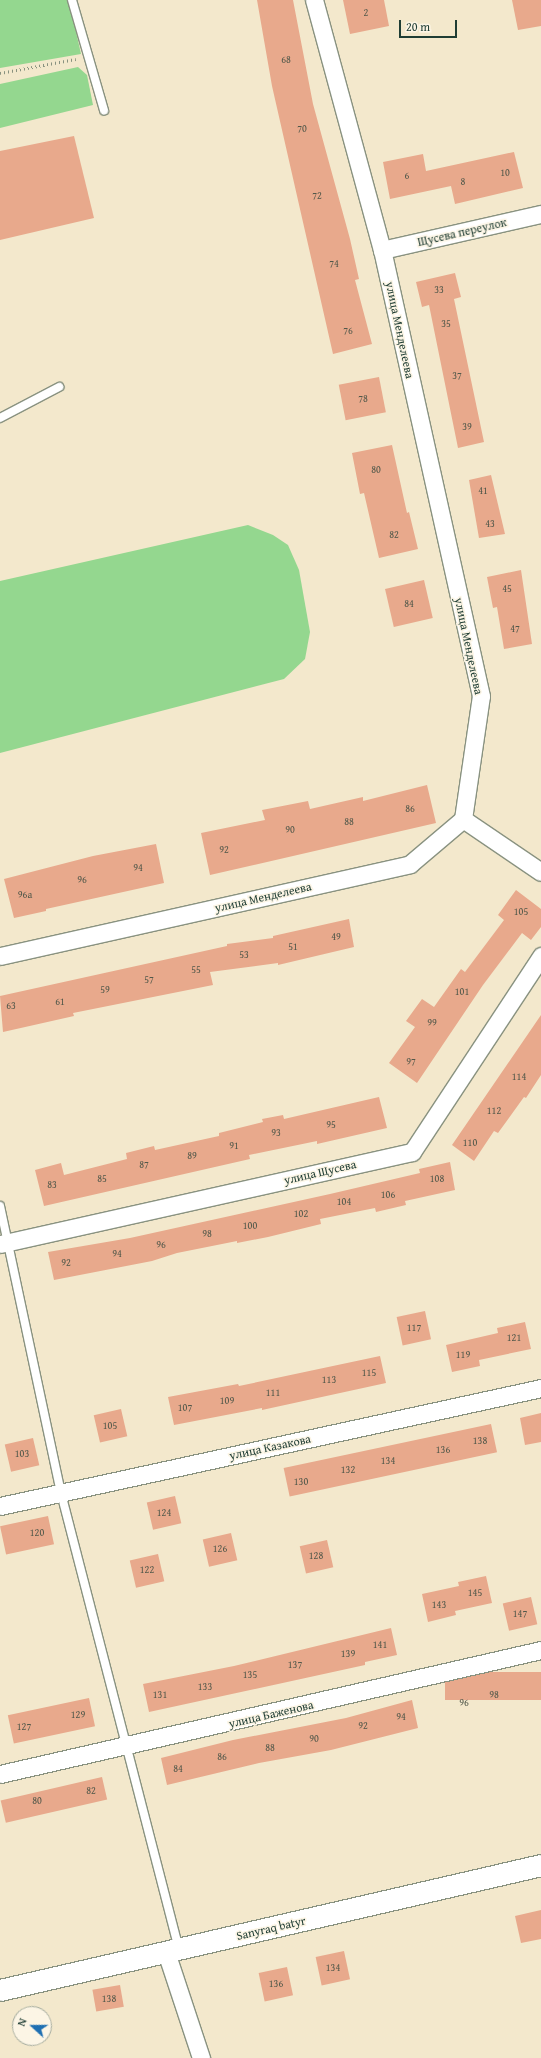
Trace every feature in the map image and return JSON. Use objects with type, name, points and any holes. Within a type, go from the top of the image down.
[{"type":"street","name":"улица Менделеева","points":[[0,956],[410,864],[463,819],[481,696],[382,250],[314,0]]},
{"type":"street","name":"Щусева переулок","points":[[382,250],[541,214]]},
{"type":"street","points":[[463,819],[541,872]]},
{"type":"street","name":"улица Щусева","points":[[4,1243],[412,1152],[541,956]]},
{"type":"street","name":"улица Казакова","points":[[0,1506],[541,1388]]},
{"type":"street","name":"улица Баженова","points":[[0,1774],[127,1747],[541,1650]]},
{"type":"street","name":"Sanyraq batyr","points":[[0,1990],[541,1865]]},
{"type":"street","points":[[172,1951],[201,2058]]},
{"type":"lane","points":[[72,0],[104,110]]},
{"type":"lane","points":[[0,418],[58,387]]},
{"type":"lane","points":[[0,1206],[4,1243],[61,1492],[127,1747],[172,1951]]},
{"type":"path","points":[[0,73],[88,57]]},
{"type":"green space","points":[[0,0],[69,0],[81,54],[0,68]]},
{"type":"green space","points":[[78,67],[87,75],[93,105],[0,128],[0,84]]},
{"type":"green space","points":[[248,525],[273,535],[288,545],[299,570],[310,632],[305,659],[284,679],[0,753],[0,581]]},
{"type":"building","points":[[257,0],[293,0],[313,104],[350,239],[359,279],[355,280],[372,344],[333,354],[272,86]]},
{"type":"building","points":[[343,0],[384,0],[389,26],[350,34]]},
{"type":"building","points":[[512,0],[541,0],[541,26],[518,30]]},
{"type":"building","points":[[74,136],[94,218],[0,240],[0,151]]},
{"type":"building","points":[[514,152],[523,188],[455,204],[451,186],[390,199],[383,162],[423,154],[426,171]]},
{"type":"building","points":[[455,273],[461,297],[454,299],[484,442],[458,448],[429,305],[422,307],[416,282]]},
{"type":"building","points":[[379,377],[386,412],[346,420],[339,385]]},
{"type":"building","points":[[392,445],[407,513],[409,512],[418,549],[379,558],[364,493],[360,494],[352,453]]},
{"type":"building","points":[[491,475],[505,534],[479,538],[469,480]]},
{"type":"building","points":[[521,570],[532,644],[504,649],[497,607],[493,608],[487,577]]},
{"type":"building","points":[[424,580],[433,618],[394,627],[385,589]]},
{"type":"building","points":[[427,785],[436,823],[210,875],[201,833],[265,820],[262,810],[308,801],[310,809],[363,797],[363,801]]},
{"type":"building","points":[[156,844],[164,883],[46,909],[46,911],[14,918],[4,879],[93,856]]},
{"type":"building","points":[[516,890],[541,909],[541,927],[531,940],[522,933],[483,985],[417,1083],[389,1063],[415,1027],[406,1021],[422,999],[434,1007],[461,969],[465,972],[504,920],[498,915]]},
{"type":"building","points":[[349,919],[354,947],[278,965],[278,963],[210,972],[213,985],[73,1013],[74,1016],[3,1032],[0,996],[227,946],[227,944],[273,938],[273,936]]},
{"type":"building","points":[[541,1015],[541,1075],[526,1098],[524,1097],[498,1133],[494,1131],[474,1161],[452,1145]]},
{"type":"building","points":[[379,1097],[387,1128],[317,1144],[317,1141],[249,1155],[250,1159],[44,1206],[35,1170],[61,1163],[64,1175],[127,1159],[126,1153],[154,1146],[155,1150],[219,1136],[219,1133],[263,1122],[262,1119],[283,1115],[284,1119]]},
{"type":"building","points":[[450,1162],[455,1190],[405,1201],[406,1205],[376,1212],[375,1208],[320,1219],[321,1224],[268,1237],[237,1243],[237,1241],[177,1253],[152,1261],[54,1280],[48,1252],[130,1238],[330,1194],[420,1173],[419,1169]]},
{"type":"building","points":[[425,1311],[431,1339],[403,1345],[397,1317]]},
{"type":"building","points":[[525,1322],[531,1349],[479,1360],[480,1366],[452,1372],[446,1345],[498,1333],[497,1328]]},
{"type":"building","points":[[380,1356],[386,1383],[262,1410],[262,1408],[174,1425],[168,1397],[238,1384],[239,1386]]},
{"type":"building","points":[[121,1409],[127,1436],[100,1443],[94,1415]]},
{"type":"building","points":[[541,1413],[541,1442],[525,1445],[520,1418]]},
{"type":"building","points":[[491,1424],[497,1452],[290,1496],[284,1468]]},
{"type":"building","points":[[33,1438],[39,1465],[11,1472],[5,1445]]},
{"type":"building","points":[[175,1496],[181,1523],[153,1530],[147,1503]]},
{"type":"building","points":[[48,1516],[54,1544],[6,1555],[0,1526]]},
{"type":"building","points":[[231,1533],[237,1560],[209,1567],[203,1540]]},
{"type":"building","points":[[327,1540],[333,1567],[306,1574],[300,1546]]},
{"type":"building","points":[[158,1554],[164,1581],[136,1588],[130,1561]]},
{"type":"building","points":[[486,1576],[492,1603],[455,1611],[456,1615],[428,1622],[422,1594],[459,1586],[458,1582]]},
{"type":"building","points":[[531,1597],[537,1624],[509,1631],[503,1604]]},
{"type":"building","points":[[391,1628],[397,1655],[365,1662],[365,1665],[149,1712],[143,1684],[234,1666]]},
{"type":"building","points":[[445,1672],[541,1672],[541,1700],[445,1700]]},
{"type":"building","points":[[89,1698],[95,1726],[14,1744],[8,1715]]},
{"type":"building","points":[[412,1700],[418,1728],[331,1750],[259,1763],[167,1785],[161,1758],[233,1740],[346,1718]]},
{"type":"building","points":[[102,1777],[107,1799],[6,1823],[1,1800]]},
{"type":"building","points":[[541,1910],[541,1939],[521,1943],[515,1916]]},
{"type":"building","points":[[344,1951],[350,1979],[322,1985],[316,1957]]},
{"type":"building","points":[[287,1967],[293,1995],[265,2001],[259,1973]]},
{"type":"building","points":[[120,1985],[124,2007],[96,2012],[92,1990]]}]
